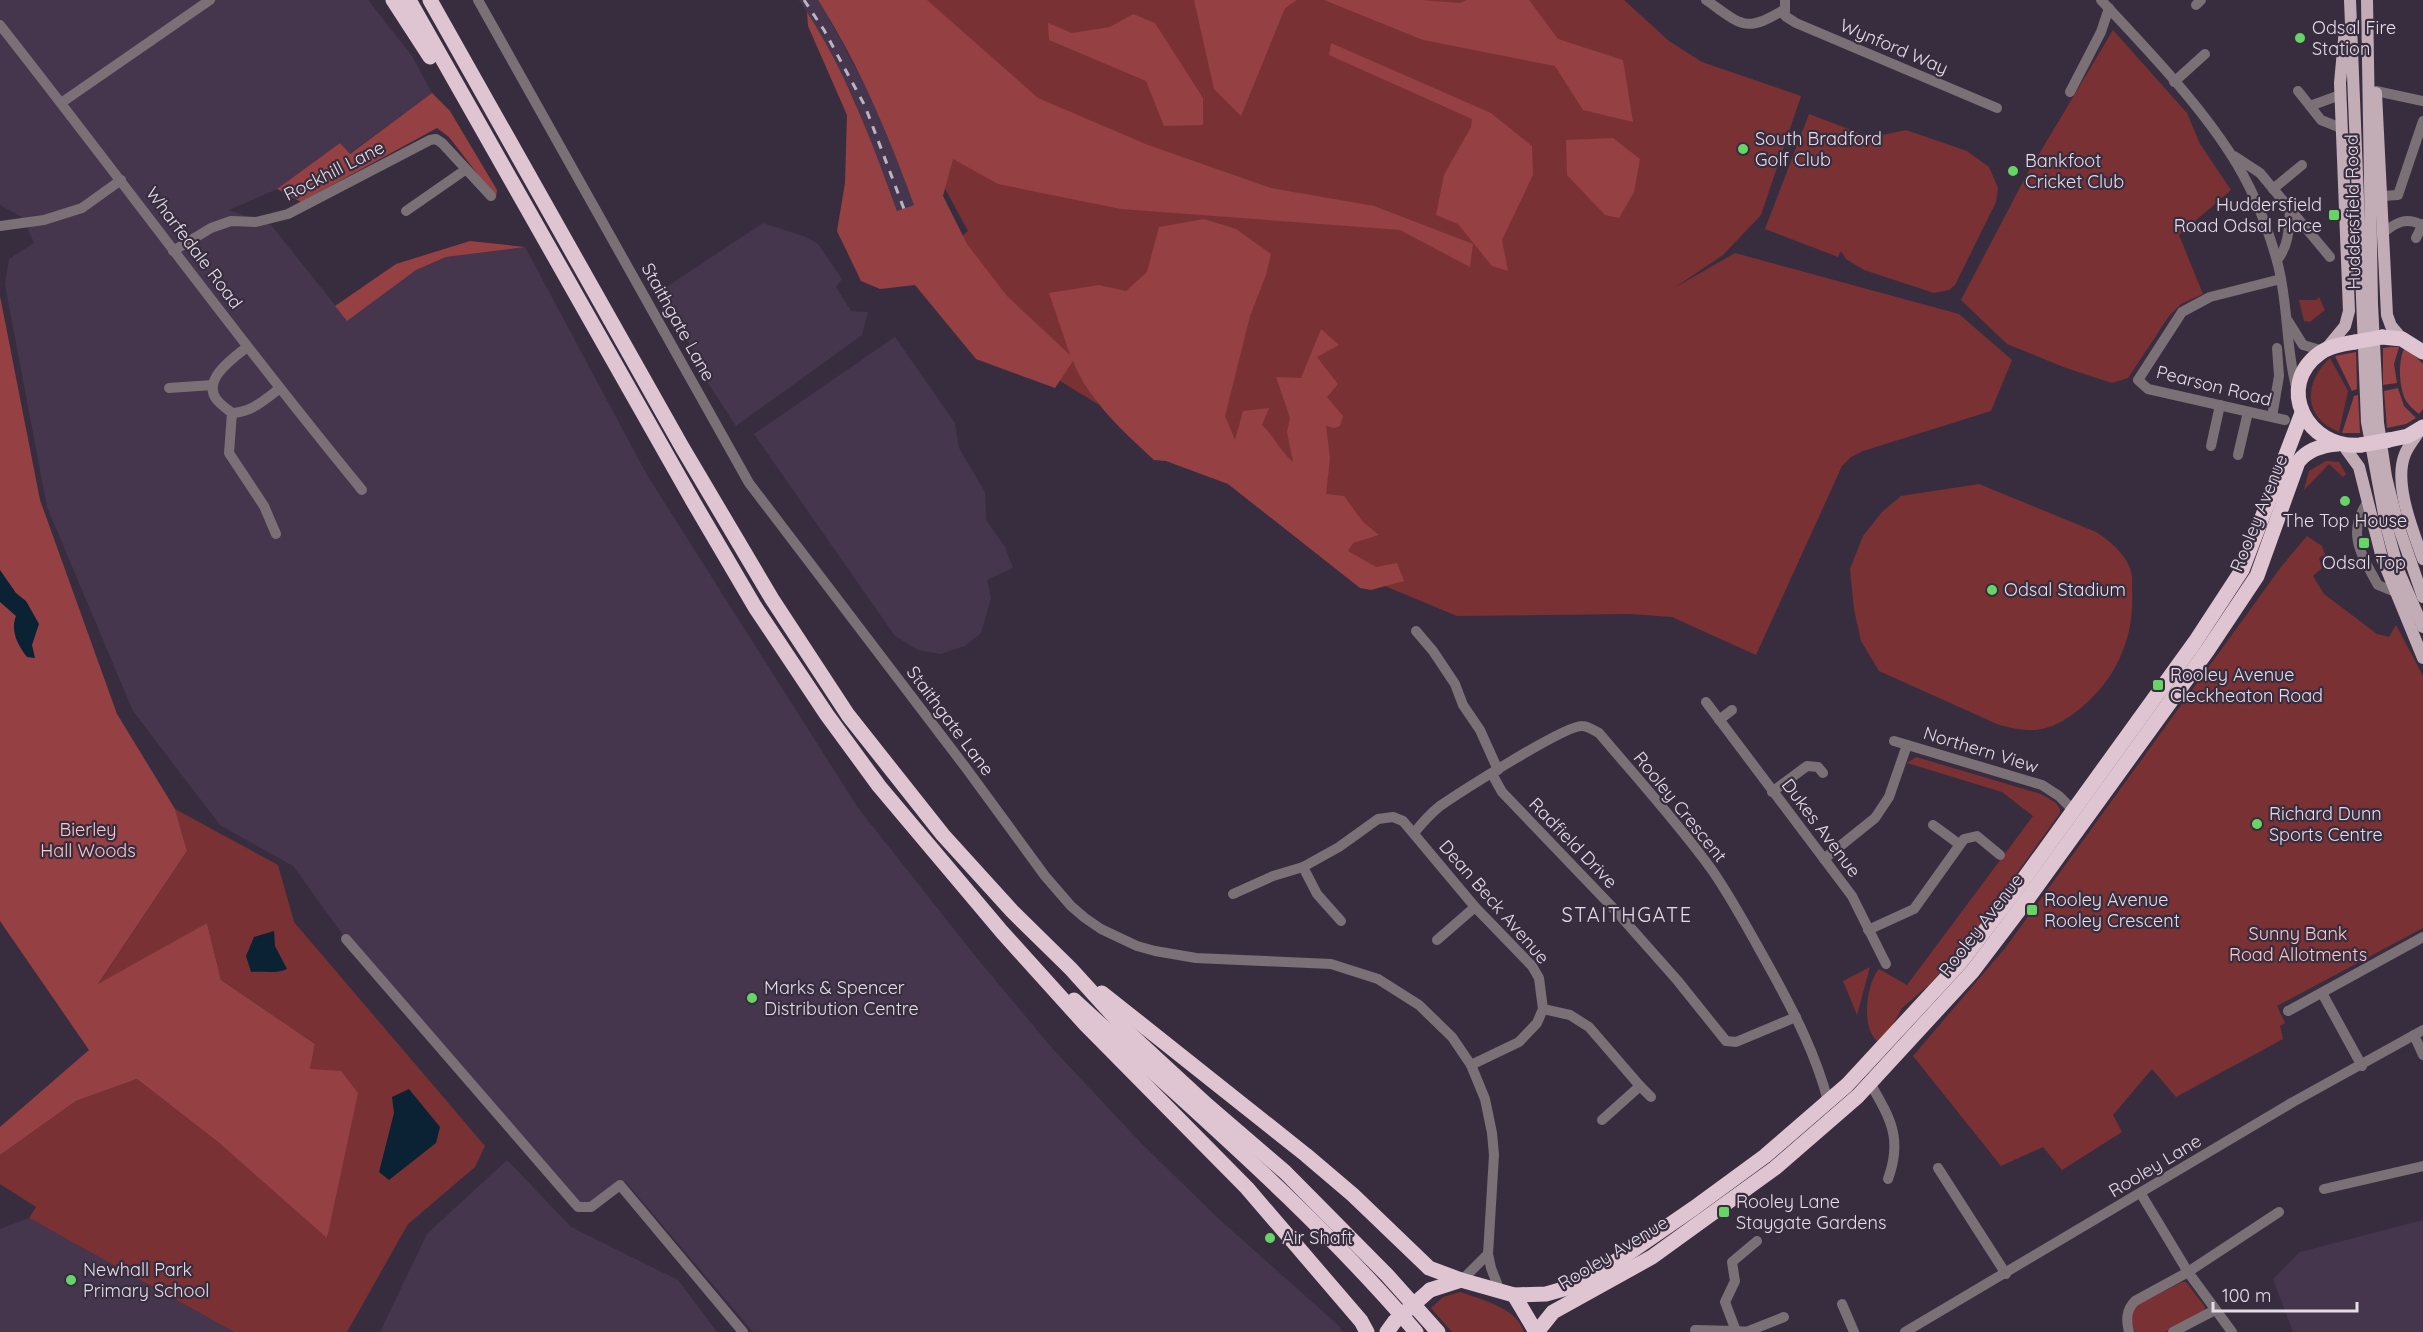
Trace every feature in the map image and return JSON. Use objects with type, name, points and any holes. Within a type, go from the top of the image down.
[{"type":"highway","points":[[393,0],[430,57],[466,101]]},
{"type":"highway","points":[[409,0],[694,503],[784,652],[879,786],[1002,932],[1085,1024],[1247,1188],[1361,1321],[1367,1332]]},
{"type":"highway","points":[[430,0],[688,457],[807,654],[855,723],[943,836],[1012,911],[1071,969],[1129,1033],[1207,1105],[1285,1172],[1387,1275],[1438,1332]]},
{"type":"highway","points":[[2422,428],[2408,436],[2389,440],[2361,445],[2341,445],[2319,435],[2302,413],[2299,397],[2306,368],[2325,350],[2382,337],[2403,340],[2423,336]]},
{"type":"highway","points":[[2403,340],[2423,352]]},
{"type":"highway","name":"Rooley Avenue","points":[[1071,969],[1130,1013],[1306,1155],[1353,1195],[1429,1268],[1507,1293],[1537,1296],[1556,1292],[1574,1284],[1623,1257],[1765,1156],[1828,1101],[1879,1052],[1960,963],[2195,642],[2242,570],[2302,413]]},
{"type":"highway","name":"Rooley Avenue","points":[[1537,1332],[1553,1312],[1652,1257],[1775,1168],[1870,1083],[1972,972],[2207,651],[2257,576],[2298,462],[2315,449],[2341,445]]},
{"type":"highway","points":[[1002,932],[1278,1188],[1373,1284],[1416,1332]]},
{"type":"highway","points":[[1388,1332],[1401,1315],[1430,1290],[1462,1280]]},
{"type":"highway","points":[[1507,1293],[1537,1332]]},
{"type":"highway","points":[[1350,1310],[1355,1332]]},
{"type":"main road","points":[[2325,350],[2345,326],[2349,311],[2340,95],[2349,0]]},
{"type":"main road","name":"Huddersfield Road","points":[[2349,0],[2372,423]]},
{"type":"main road","points":[[2367,1],[2376,91],[2387,315],[2391,326],[2403,340]]},
{"type":"main road","name":"Huddersfield Road","points":[[2367,1],[2373,304],[2372,423]]},
{"type":"main road","points":[[2372,423],[2398,525],[2423,597]]},
{"type":"main road","points":[[2372,423],[2388,534],[2399,572],[2423,627]]},
{"type":"main road","points":[[2422,428],[2404,454],[2401,473],[2402,490],[2423,559]]},
{"type":"main road","points":[[2341,445],[2357,462],[2382,558],[2423,658]]},
{"type":"street","points":[[61,103],[210,0]]},
{"type":"street","name":"Staithgate Lane","points":[[478,0],[749,483],[966,768],[1040,870],[1071,906],[1101,929],[1137,946],[1155,951],[1196,958],[1331,964],[1378,980],[1419,1005],[1452,1037],[1471,1065],[1485,1099],[1492,1133],[1493,1182],[1488,1254],[1491,1268],[1507,1293]]},
{"type":"street","points":[[1706,0],[1739,22],[1750,25],[1766,21],[1785,4]]},
{"type":"street","name":"Wynford Way","points":[[1785,4],[1785,16],[1796,23],[1997,108]]},
{"type":"street","points":[[2105,4],[2205,118],[2231,154],[2258,208],[2277,260],[2287,318],[2291,370],[2299,397]]},
{"type":"street","points":[[2070,92],[2101,32],[2105,4]]},
{"type":"street","name":"Wharfedale Road","points":[[0,26],[122,180],[173,251],[279,389],[362,490]]},
{"type":"street","points":[[2174,82],[2205,54]]},
{"type":"street","points":[[2376,91],[2423,101]]},
{"type":"street","points":[[2298,92],[2321,120],[2341,128]]},
{"type":"street","points":[[2310,106],[2340,95]]},
{"type":"street","points":[[2382,196],[2398,195],[2423,121]]},
{"type":"street","name":"Rockhill Lane","points":[[173,251],[211,228],[231,221],[256,222],[288,214],[430,140],[436,139],[442,143],[491,196]]},
{"type":"street","points":[[2231,154],[2260,173],[2330,257]]},
{"type":"street","points":[[2273,189],[2302,165]]},
{"type":"street","points":[[406,211],[465,170]]},
{"type":"street","points":[[0,225],[44,220],[82,208],[122,180]]},
{"type":"street","points":[[2277,260],[2284,252],[2289,232],[2290,209]]},
{"type":"street","points":[[2384,232],[2403,220],[2415,221],[2423,225],[2416,238]]},
{"type":"street","name":"Pearson Road","points":[[2281,279],[2210,297],[2182,312],[2138,380],[2148,389],[2285,420]]},
{"type":"street","points":[[2287,318],[2303,345],[2325,350]]},
{"type":"street","points":[[247,347],[227,363],[213,385],[215,398],[232,413],[245,412],[256,407],[279,389]]},
{"type":"street","points":[[2272,417],[2279,376],[2277,348]]},
{"type":"street","points":[[169,388],[213,385]]},
{"type":"street","points":[[2211,446],[2220,405]]},
{"type":"street","points":[[2238,455],[2248,412]]},
{"type":"street","points":[[232,413],[229,453],[264,506],[276,534]]},
{"type":"street","points":[[2367,503],[2356,524],[2357,539],[2365,561],[2378,585],[2395,592]]},
{"type":"street","name":"Radfield Drive","points":[[1416,631],[1433,651],[1455,684],[1463,705],[1480,730],[1502,792],[1615,910],[1677,980],[1726,1041],[1736,1042],[1796,1017]]},
{"type":"street","name":"Dukes Avenue","points":[[1706,702],[1852,896],[1886,964]]},
{"type":"street","points":[[1719,720],[1732,710]]},
{"type":"street","name":"Rooley Crescent","points":[[1414,833],[1440,807],[1570,728],[1581,726],[1599,733],[1670,815],[1713,872],[1748,929],[1796,1017],[1822,1075],[1828,1101]]},
{"type":"street","name":"Northern View","points":[[1894,741],[2042,785],[2059,796],[2073,810]]},
{"type":"street","name":"Northern View","points":[[1824,859],[1879,812],[1894,786],[1907,745]]},
{"type":"street","points":[[1773,792],[1807,766],[1818,767],[1823,773]]},
{"type":"street","name":"Dean Beck Avenue","points":[[1233,894],[1273,876],[1303,867],[1339,847],[1378,819],[1393,817],[1403,821],[1475,907],[1532,966],[1539,978],[1543,1009]]},
{"type":"street","points":[[1933,825],[1959,844]]},
{"type":"street","points":[[1868,930],[1914,909],[1964,839],[1977,836],[2000,855]]},
{"type":"street","points":[[1303,867],[1317,894],[1341,921]]},
{"type":"street","points":[[1437,940],[1475,907]]},
{"type":"street","points":[[2288,1011],[2423,937]]},
{"type":"street","points":[[346,939],[578,1207],[591,1207],[620,1185],[743,1332]]},
{"type":"street","points":[[2322,993],[2362,1066]]},
{"type":"street","points":[[1471,1065],[1519,1042],[1537,1023],[1543,1009],[1570,1015],[1589,1027],[1651,1097]]},
{"type":"street","points":[[2419,1032],[2423,1055]]},
{"type":"street","name":"Rooley Lane","points":[[1905,1332],[2283,1108],[2362,1066],[2419,1032]]},
{"type":"street","points":[[1870,1083],[1892,1122],[1895,1160],[1888,1179]]},
{"type":"street","points":[[1602,1120],[1641,1086]]},
{"type":"street","points":[[2324,1189],[2423,1166]]},
{"type":"street","points":[[1938,1168],[2006,1274]]},
{"type":"street","points":[[2141,1194],[2188,1272],[2232,1332]]},
{"type":"street","points":[[2130,1332],[2127,1318],[2129,1308],[2135,1301],[2188,1272],[2279,1212]]},
{"type":"street","points":[[1736,1331],[1725,1302],[1735,1281],[1732,1262],[1756,1241]]},
{"type":"street","points":[[1462,1280],[1488,1254]]},
{"type":"street","points":[[1842,1304],[1854,1332]]},
{"type":"street","points":[[2173,1332],[2215,1310]]},
{"type":"street","points":[[1695,1330],[1749,1332],[1784,1317]]},
{"type":"shaded area","points":[[0,0],[368,0],[412,56],[432,93],[349,154],[340,143],[277,189],[229,210],[271,225],[347,320],[416,270],[446,257],[525,247],[647,475],[858,808],[976,957],[1052,1048],[1142,1144],[1219,1219],[1338,1325],[1343,1332],[753,1332],[625,1181],[591,1207],[578,1207],[346,939],[293,866],[220,825],[133,711],[47,507],[5,285],[9,259],[34,243],[23,218],[0,205]]},
{"type":"shaded area","points":[[799,0],[818,0],[827,15],[880,114],[914,205],[897,211],[853,97],[818,30]]},
{"type":"shaded area","points":[[763,223],[806,237],[818,244],[842,279],[836,287],[851,311],[868,312],[862,335],[736,426],[704,377],[694,359],[695,353],[659,292]]},
{"type":"shaded area","points":[[895,337],[955,423],[959,448],[985,492],[986,520],[1005,547],[1013,568],[987,580],[991,598],[981,633],[965,646],[941,654],[918,650],[895,636],[754,434]]},
{"type":"shaded area","points":[[507,1160],[571,1227],[678,1280],[717,1332],[380,1332],[427,1234]]},
{"type":"shaded area","name":"Newhall Park Primary School","points":[[29,1218],[234,1332],[0,1332],[0,1229]]},
{"type":"shaded area","points":[[2423,1220],[2423,1332],[2293,1332],[2273,1279],[2300,1252]]},
{"type":"green space","points":[[818,0],[927,0],[1038,98],[1148,145],[1271,188],[1374,206],[1473,244],[1470,267],[1400,230],[1121,209],[998,184],[953,159],[943,196],[967,244],[1007,296],[1070,355],[1049,293],[1099,285],[1126,291],[1147,272],[1159,227],[1204,219],[1236,229],[1271,254],[1266,275],[1250,316],[1225,416],[1235,440],[1243,411],[1269,408],[1262,425],[1293,462],[1287,432],[1290,418],[1276,377],[1301,378],[1321,329],[1339,345],[1317,357],[1338,384],[1327,397],[1343,416],[1340,426],[1334,428],[1326,426],[1330,458],[1326,494],[1344,496],[1363,522],[1379,535],[1353,543],[1348,551],[1376,567],[1397,563],[1404,581],[1371,590],[1360,588],[1228,484],[1166,461],[1154,460],[1119,427],[1097,402],[1073,361],[1055,388],[976,359],[915,285],[880,289],[861,281],[837,231],[845,183],[847,115],[808,26],[807,12],[846,84],[897,211],[914,205],[872,100],[847,49]]},
{"type":"green space","points":[[913,0],[1624,0],[1669,41],[1702,62],[1801,96],[1761,215],[1723,255],[1674,288],[1735,253],[1959,314],[2012,360],[1991,411],[1863,451],[1851,457],[1842,466],[1756,655],[1672,617],[1631,614],[1457,616],[1368,579],[1303,533],[1133,421],[1096,403],[1060,381],[1037,380],[939,256],[968,231],[941,181],[948,151],[1264,196],[1080,136]]},
{"type":"green space","points":[[1194,0],[1297,0],[1285,8],[1241,116],[1214,89]]},
{"type":"green space","points":[[1324,0],[1422,0],[1460,3],[1467,0],[1529,0],[1558,39],[1623,60],[1633,122],[1583,110],[1555,66],[1423,40]]},
{"type":"green space","points":[[1133,14],[1155,23],[1203,98],[1203,125],[1164,126],[1146,81],[1049,40],[1048,23],[1072,33],[1110,27]]},
{"type":"green space","points":[[2113,30],[2187,113],[2200,144],[2231,190],[2179,235],[2203,294],[2181,304],[2169,316],[2128,378],[2112,383],[2066,368],[2007,344],[1961,300],[2027,174]]},
{"type":"green space","points":[[1331,43],[1491,113],[1532,146],[1533,175],[1502,240],[1508,271],[1492,266],[1458,224],[1436,215],[1444,175],[1471,127],[1472,119],[1329,55]]},
{"type":"green space","points":[[432,93],[450,111],[497,190],[496,198],[449,137],[437,128],[301,202],[277,189],[340,143],[350,154]]},
{"type":"green space","points":[[1809,114],[1878,140],[1882,135],[1906,130],[1967,151],[1989,167],[1998,188],[1996,202],[1955,285],[1949,290],[1934,293],[1864,270],[1846,259],[1841,251],[1838,257],[1765,229]]},
{"type":"green space","points":[[1613,138],[1640,159],[1634,192],[1619,218],[1605,215],[1567,175],[1566,140]]},
{"type":"green space","points":[[470,241],[525,247],[446,257],[416,270],[347,321],[335,306],[396,264]]},
{"type":"green space","name":"Bierley Hall Woods","points":[[0,296],[40,500],[117,714],[175,809],[187,851],[98,984],[207,923],[221,980],[315,1044],[310,1069],[341,1071],[358,1093],[327,1238],[218,1142],[137,1079],[76,1101],[0,1155],[0,1127],[89,1050],[0,921]]},
{"type":"green space","points":[[2319,297],[2325,310],[2310,322],[2304,321],[2299,300],[2316,300]]},
{"type":"green space","points":[[2399,347],[2394,364],[2397,383],[2383,385],[2383,348]]},
{"type":"green space","points":[[2404,349],[2412,353],[2423,364],[2423,409],[2419,414],[2406,401],[2401,388],[2400,367]]},
{"type":"green space","points":[[2356,352],[2357,389],[2352,391],[2335,356]]},
{"type":"green space","points":[[2330,358],[2348,391],[2339,432],[2318,418],[2311,398],[2315,377]]},
{"type":"green space","points":[[2398,388],[2404,406],[2416,418],[2406,424],[2387,428],[2384,391]]},
{"type":"green space","points":[[2358,395],[2360,433],[2342,433],[2354,396]]},
{"type":"green space","points":[[2326,461],[2339,462],[2346,474],[2343,477],[2329,464],[2304,490],[2309,471]]},
{"type":"green space","name":"Odsal Stadium","points":[[1979,484],[2096,532],[2122,554],[2132,574],[2132,607],[2127,640],[2114,669],[2105,683],[2082,707],[2063,721],[2048,728],[2025,730],[1997,724],[1879,671],[1861,641],[1854,609],[1850,569],[1863,536],[1882,512],[1901,496]]},
{"type":"green space","name":"Sunny Bank Road Allotments","points":[[2307,536],[2322,546],[2325,555],[2319,558],[2322,568],[2313,576],[2324,594],[2377,634],[2389,637],[2396,625],[2423,676],[2423,928],[2277,1006],[2285,1023],[2280,1026],[2283,1039],[2176,1097],[2152,1069],[2113,1115],[2122,1132],[2062,1170],[2043,1147],[2001,1166],[1913,1056],[2006,947],[2281,567]]},
{"type":"green space","points":[[1916,757],[2041,794],[2056,803],[2060,813],[1979,926],[1931,983],[1902,1008],[1891,1028],[1877,1041],[1869,1026],[1867,1005],[1871,985],[1879,969],[1907,985],[2033,816],[2002,792],[1907,763]]},
{"type":"green space","points":[[175,809],[278,865],[294,922],[485,1146],[475,1167],[408,1224],[347,1332],[234,1332],[29,1218],[36,1207],[0,1184],[0,1155],[76,1101],[137,1079],[218,1142],[328,1238],[310,1069],[315,1044],[221,980],[207,923],[97,986],[187,851]]},
{"type":"green space","points":[[1870,967],[1857,1015],[1843,981]]},
{"type":"green space","points":[[2186,1282],[2205,1307],[2204,1311],[2165,1332],[2135,1332],[2131,1319],[2135,1306]]},
{"type":"green space","points":[[1460,1292],[1506,1310],[1520,1323],[1524,1332],[1452,1332],[1431,1308],[1443,1297]]},
{"type":"water","points":[[0,570],[16,593],[26,601],[39,624],[32,645],[35,658],[27,657],[21,648],[14,632],[16,616],[0,602]]},
{"type":"water","points":[[274,931],[275,946],[287,969],[274,972],[251,972],[246,956],[254,937]]},
{"type":"water","points":[[409,1089],[440,1127],[436,1143],[389,1180],[379,1172],[394,1113],[392,1097]]},
{"type":"railway","points":[[804,0],[824,30],[865,106],[904,209]]},
{"type":"place","name":"Odsal Fire Station","points":[[2300,38]]},
{"type":"place","name":"South Bradford Golf Club","points":[[1743,149]]},
{"type":"place","name":"Bankfoot Cricket Club","points":[[2013,171]]},
{"type":"place","name":"Huddersfield Road Odsal Place","points":[[2334,215]]},
{"type":"place","name":"The Top House","points":[[2345,501]]},
{"type":"place","name":"Odsal Top","points":[[2364,543]]},
{"type":"place","name":"Odsal Stadium","points":[[1992,590]]},
{"type":"place","name":"Rooley Avenue Cleckheaton Road","points":[[2158,685]]},
{"type":"place","name":"Richard Dunn Sports Centre","points":[[2257,824]]},
{"type":"place","name":"Rooley Avenue Rooley Crescent","points":[[2032,910]]},
{"type":"place","name":"Marks & Spencer Distribution Centre","points":[[752,998]]},
{"type":"place","name":"Rooley Lane Staygate Gardens","points":[[1724,1212]]},
{"type":"place","name":"Air Shaft","points":[[1270,1238]]},
{"type":"place","name":"Newhall Park Primary School","points":[[71,1280]]},
{"type":"district","name":"STAITHGATE","points":[[1627,915]]}]
